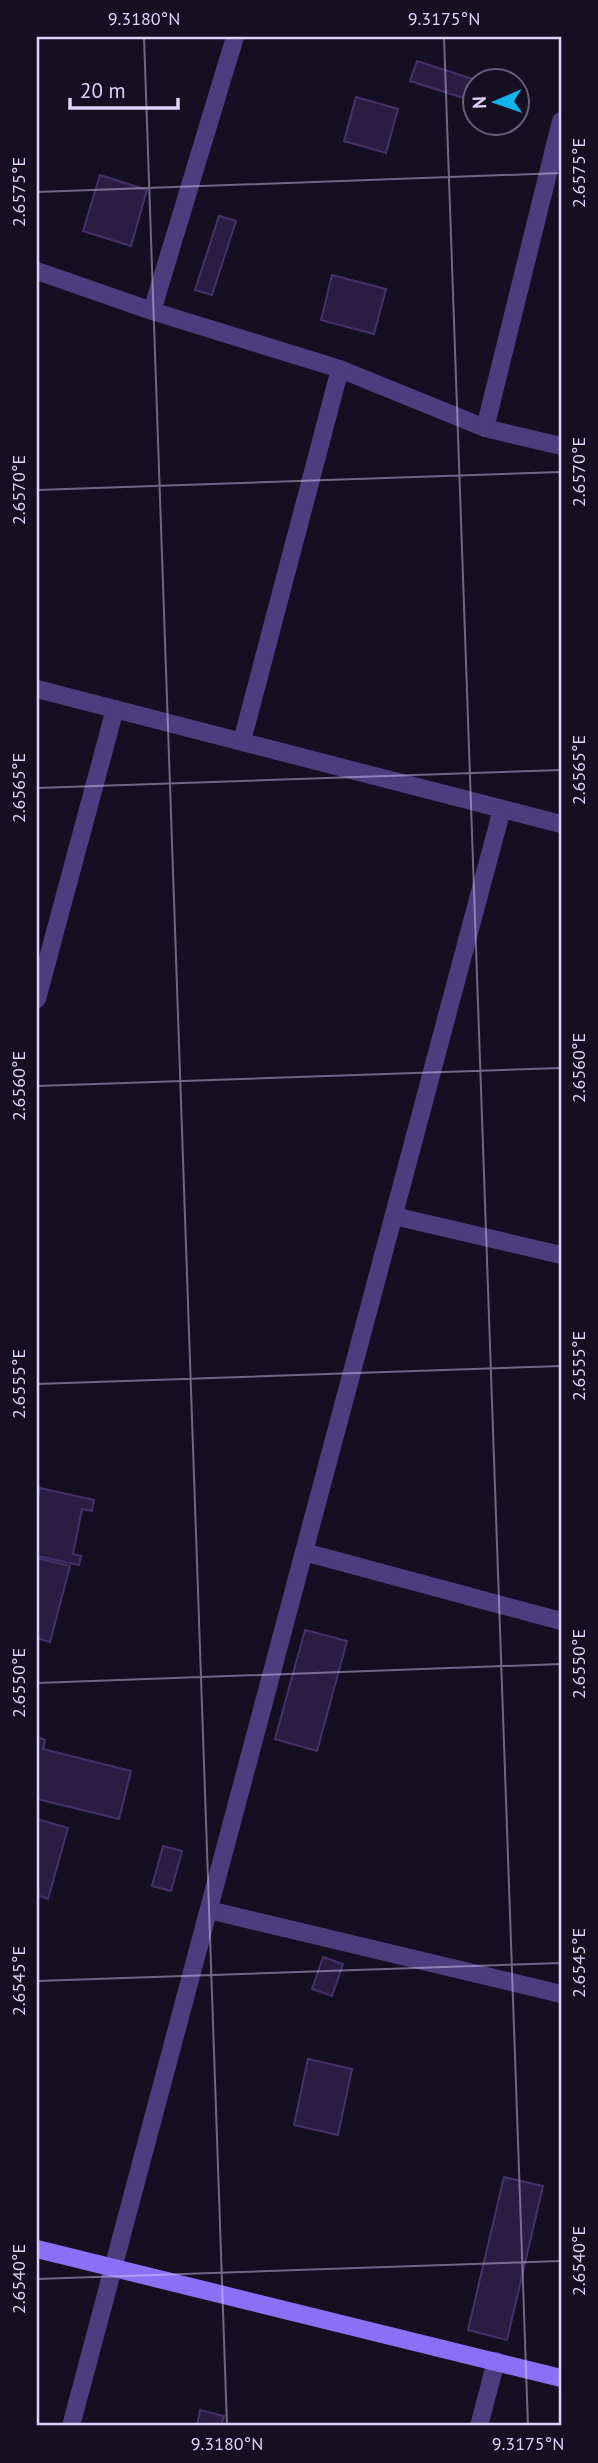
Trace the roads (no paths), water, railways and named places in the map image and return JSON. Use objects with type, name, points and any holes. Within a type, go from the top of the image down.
[{"type":"street","points":[[152,311],[235,37]]},
{"type":"street","points":[[485,428],[561,121]]},
{"type":"street","points":[[37,271],[152,311],[340,369],[485,428],[561,446]]},
{"type":"street","points":[[242,741],[340,369]]},
{"type":"street","points":[[37,689],[561,824]]},
{"type":"street","points":[[37,999],[115,709]]},
{"type":"street","points":[[71,2426],[502,809]]},
{"type":"street","points":[[394,1216],[561,1255]]},
{"type":"street","points":[[304,1552],[561,1621]]},
{"type":"street","points":[[209,1910],[561,1994]]},
{"type":"street","points":[[37,2249],[561,2378]]},
{"type":"street","points":[[479,2426],[496,2361]]}]
